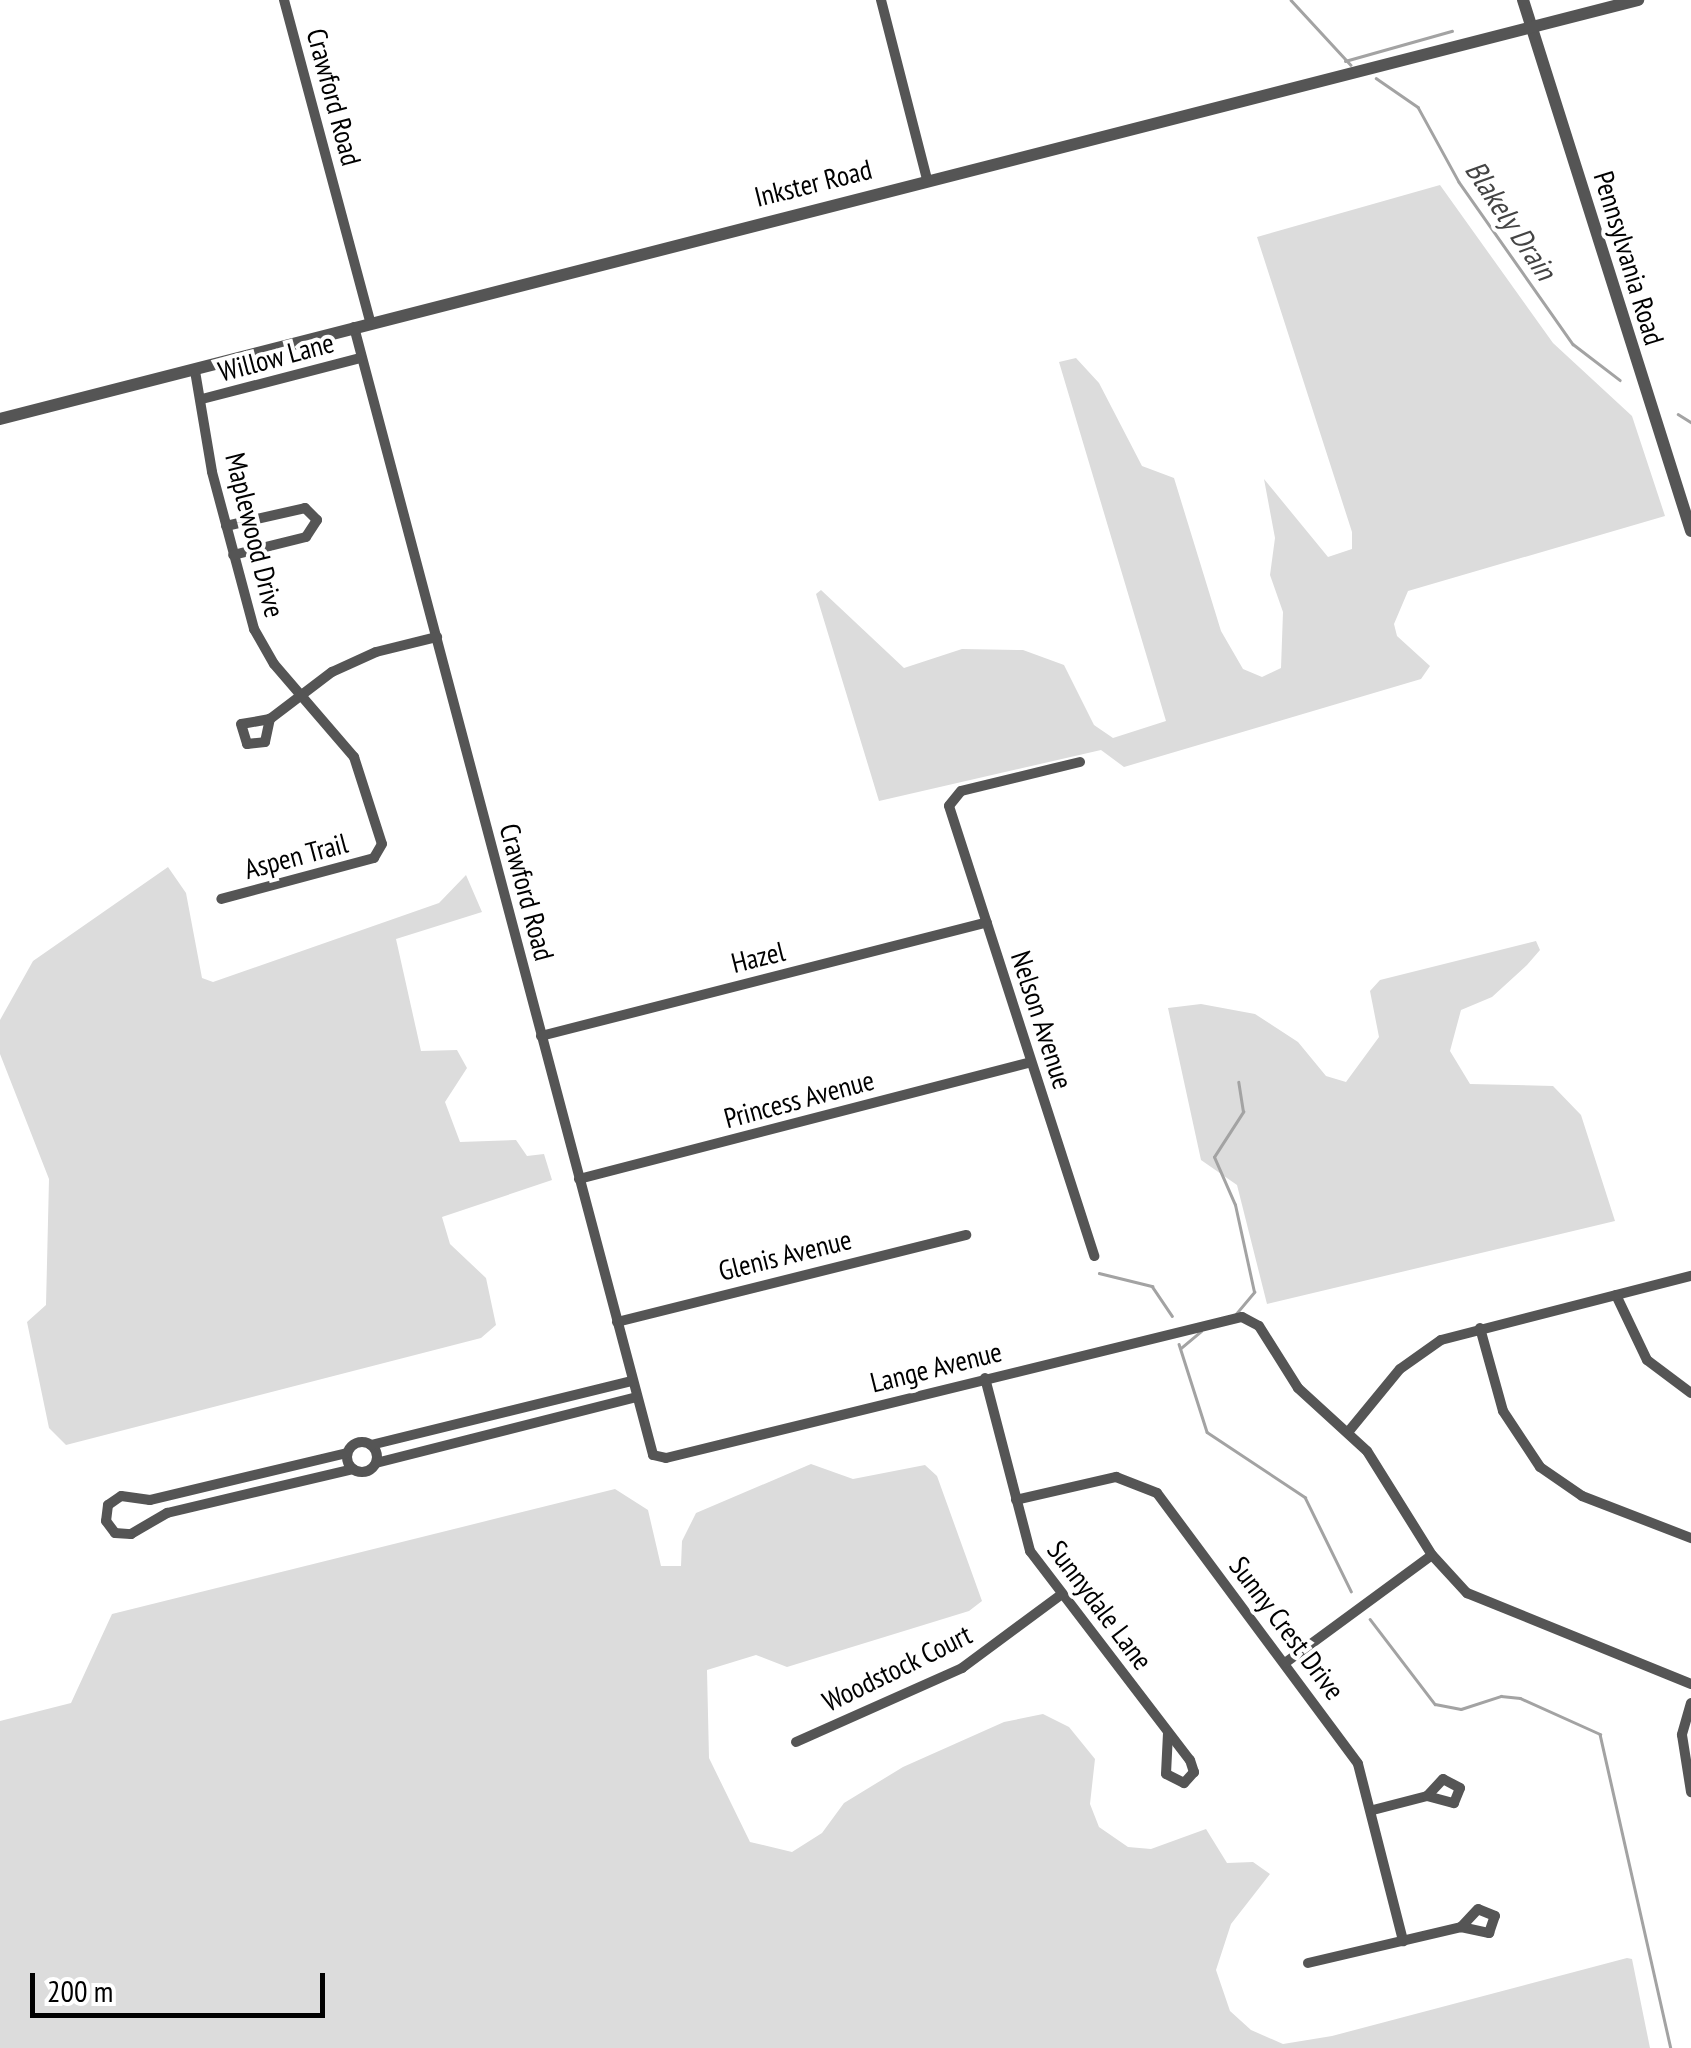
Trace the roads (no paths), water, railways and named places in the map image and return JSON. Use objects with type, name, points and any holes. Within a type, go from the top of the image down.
[{"type":"street","name":"Crawford Road","points":[[284,0],[370,322]]},
{"type":"street","points":[[881,0],[928,180]]},
{"type":"street","name":"Pennsylvania Road","points":[[1522,0],[1691,531]]},
{"type":"street","name":"Inkster Road","points":[[0,419],[1638,0]]},
{"type":"street","name":"Crawford Road","points":[[354,327],[649,1448],[666,1458]]},
{"type":"street","name":"Willow Lane","points":[[202,400],[361,358]]},
{"type":"street","name":"Maplewood Drive","points":[[195,371],[226,526],[260,641],[360,769],[380,852]]},
{"type":"street","points":[[226,526],[305,508],[318,520],[306,537],[233,555]]},
{"type":"street","points":[[270,719],[357,658],[437,638]]},
{"type":"street","name":"Nelson Avenue","points":[[1080,762],[961,790],[950,799],[1094,1256]]},
{"type":"street","name":"Aspen Trail","points":[[221,899],[380,852]]},
{"type":"street","name":"Hazel","points":[[541,1036],[986,922]]},
{"type":"street","name":"Princess Avenue","points":[[580,1180],[1030,1062]]},
{"type":"street","name":"Glenis Avenue","points":[[617,1322],[966,1235]]},
{"type":"street","points":[[1691,1276],[1480,1328],[1431,1346],[1381,1392],[1350,1432],[1386,1474],[1432,1554],[1486,1604],[1691,1684]]},
{"type":"street","points":[[1616,1295],[1646,1360],[1691,1393]]},
{"type":"street","name":"Lange Avenue","points":[[666,1458],[1242,1317],[1259,1326],[1293,1382],[1350,1432]]},
{"type":"street","points":[[1480,1328],[1502,1411],[1540,1467],[1582,1496],[1691,1538]]},
{"type":"street","name":"Sunnydale Lane","points":[[985,1378],[1030,1551],[1192,1764],[1184,1784],[1166,1774],[1168,1733]]},
{"type":"street","points":[[632,1381],[371,1444],[359,1442],[347,1454],[163,1498],[115,1498],[106,1521],[115,1534],[127,1535],[167,1513],[353,1469],[364,1472],[376,1462],[636,1397]]},
{"type":"street","points":[[497,1415],[502,1431]]},
{"type":"street","points":[[371,1444],[376,1462]]},
{"type":"street","points":[[347,1454],[353,1469]]},
{"type":"street","points":[[251,1476],[255,1491]]},
{"type":"street","name":"Sunny Crest Drive","points":[[1016,1500],[1105,1478],[1147,1485],[1352,1754],[1372,1810],[1403,1940]]},
{"type":"street","points":[[163,1498],[167,1513]]},
{"type":"street","points":[[1285,1663],[1432,1554]]},
{"type":"street","name":"Woodstock Court","points":[[796,1742],[962,1668],[1062,1594]]},
{"type":"street","points":[[1691,1703],[1682,1735],[1691,1792]]},
{"type":"street","points":[[1372,1810],[1428,1796]]},
{"type":"street","points":[[1308,1963],[1461,1927]]},
{"type":"waterway","name":"Blakely Drain","points":[[1291,0],[1351,65]]},
{"type":"waterway","points":[[1345,61],[1452,31]]},
{"type":"waterway","name":"Blakely Drain","points":[[1376,78],[1418,107],[1459,182],[1573,344],[1620,380]]},
{"type":"waterway","name":"Blakely Drain","points":[[1678,414],[1691,422]]},
{"type":"waterway","points":[[1235,1315],[1254,1292],[1235,1205],[1214,1157],[1243,1112],[1238,1082]]},
{"type":"waterway","points":[[1099,1273],[1152,1286],[1172,1316]]},
{"type":"waterway","points":[[1181,1348],[1201,1331]]},
{"type":"waterway","points":[[1179,1344],[1207,1432],[1305,1497],[1351,1591]]},
{"type":"waterway","points":[[1370,1619],[1435,1704],[1461,1709],[1501,1696],[1520,1698],[1600,1734],[1671,2048]]}]
